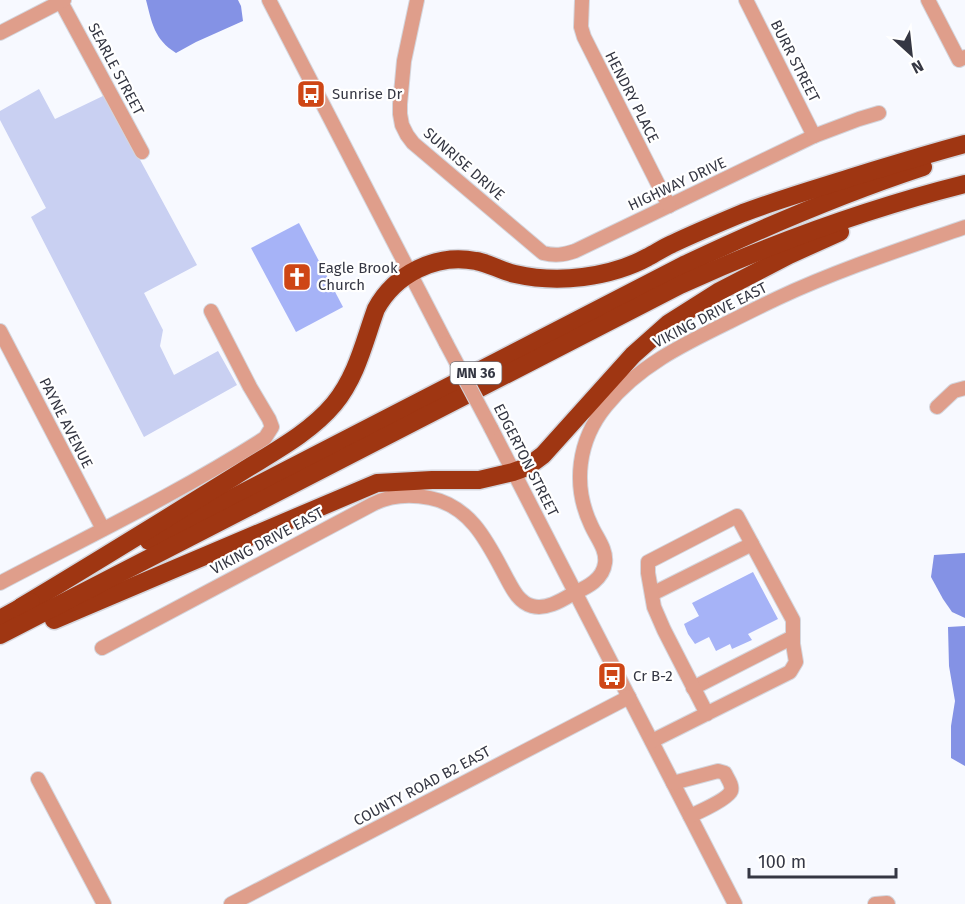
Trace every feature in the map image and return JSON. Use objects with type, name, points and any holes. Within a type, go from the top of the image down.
[{"type":"highway","points":[[21,607],[221,485],[320,419],[347,386],[381,299],[390,288],[410,273],[433,263],[461,259],[487,264],[504,272],[539,278],[571,278],[603,273],[646,258],[689,236],[781,199],[965,144]]},
{"type":"highway","name":"MN 36","points":[[0,619],[729,243],[835,198],[965,154]]},
{"type":"highway","name":"MN 36","points":[[0,635],[680,285],[781,242],[886,206],[965,183]]},
{"type":"highway","points":[[0,643],[377,483],[479,480],[527,467],[543,455],[633,354],[669,323],[718,292],[789,255],[939,190]]},
{"type":"street","name":"EDGERTON STREET","points":[[269,0],[735,904]]},
{"type":"street","name":"SUNRISE DRIVE","points":[[417,0],[404,61],[400,104],[402,125],[406,135],[536,248],[552,255]]},
{"type":"street","name":"HENDRY PLACE","points":[[582,0],[581,27],[584,37],[669,206]]},
{"type":"street","name":"BURR STREET","points":[[746,0],[814,136]]},
{"type":"street","points":[[928,0],[962,59]]},
{"type":"street","points":[[0,33],[62,1]]},
{"type":"street","name":"SEARLE STREET","points":[[62,1],[142,152]]},
{"type":"street","name":"HIGHWAY DRIVE","points":[[552,255],[563,255],[575,251],[814,136],[879,113]]},
{"type":"street","name":"VIKING DRIVE EAST","points":[[102,648],[373,504],[400,496],[435,499],[449,504],[472,521],[481,532],[514,592],[525,603],[545,607],[575,593],[595,581],[605,562],[603,548],[588,519],[582,497],[580,465],[583,448],[596,418],[618,391],[672,352],[779,298],[850,269],[965,228]]},
{"type":"street","points":[[0,583],[162,498],[265,438],[272,427],[269,419],[211,310]]},
{"type":"street","name":"PAYNE AVENUE","points":[[0,331],[103,529]]},
{"type":"street","points":[[937,407],[954,391],[965,388]]},
{"type":"street","points":[[651,741],[707,714],[790,672],[796,662],[793,620],[737,516],[648,562],[654,607],[707,714]]},
{"type":"street","points":[[652,594],[752,544]]},
{"type":"street","points":[[693,688],[793,637]]},
{"type":"street","name":"COUNTY ROAD B2 EAST","points":[[231,904],[628,697]]},
{"type":"street","points":[[673,783],[718,771],[725,773],[731,785],[731,791],[726,797],[690,816]]},
{"type":"street","points":[[38,778],[104,904]]},
{"type":"street","points":[[875,904],[888,904]]},
{"type":"shaded area","points":[[39,89],[55,119],[105,95],[197,265],[144,293],[163,330],[160,346],[174,375],[218,351],[237,385],[144,437],[31,217],[46,208],[0,120],[0,111]]},
{"type":"water","points":[[146,0],[238,0],[243,21],[176,53],[158,36]]},
{"type":"water","points":[[965,553],[965,618],[952,612],[931,577],[934,555]]},
{"type":"water","points":[[965,626],[965,766],[951,758],[951,726],[955,701],[949,666],[948,627]]},
{"type":"building","name":"Eagle Brook Church","points":[[299,223],[343,307],[296,332],[251,248]]},
{"type":"building","points":[[753,572],[778,619],[748,634],[752,640],[732,649],[730,644],[716,651],[709,637],[695,644],[684,624],[699,616],[692,603]]},
{"type":"place","name":"Sunrise Dr","points":[[311,94]]},
{"type":"place","name":"Eagle Brook Church","points":[[297,277]]},
{"type":"place","name":"Cr B-2","points":[[612,676]]}]
